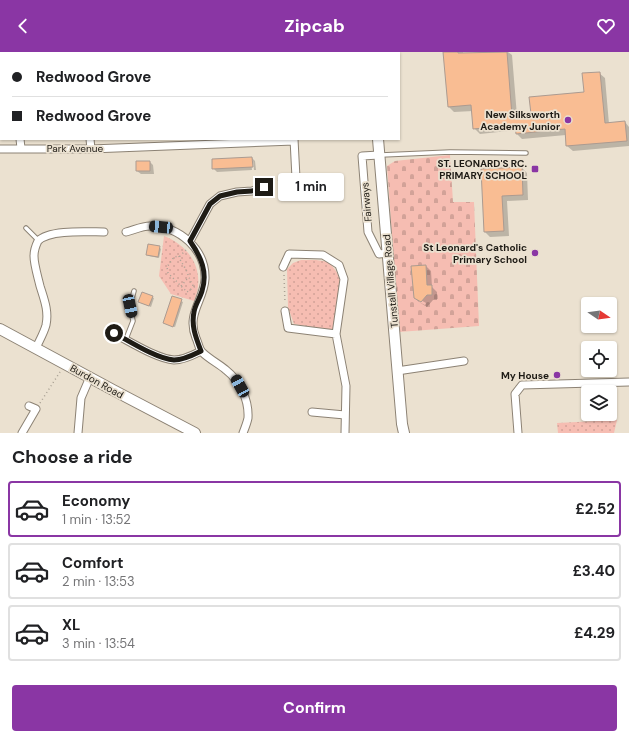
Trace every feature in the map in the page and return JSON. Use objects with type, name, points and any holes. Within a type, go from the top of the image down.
[{"type":"street","points":[[20,140],[21,148]]},
{"type":"street","points":[[90,140],[91,149]]},
{"type":"street","points":[[294,140],[296,178]]},
{"type":"street","name":"Park Avenue","points":[[0,149],[91,149],[294,140]]},
{"type":"street","name":"Tunstall Village Road","points":[[378,140],[402,430]]},
{"type":"street","name":"Fairways","points":[[379,155],[362,156],[368,232],[379,254],[388,253]]},
{"type":"street","points":[[191,243],[210,204],[220,196],[237,192],[252,191],[264,187]]},
{"type":"street","points":[[126,232],[149,226],[171,230],[191,243],[199,254],[204,270],[205,280],[194,312],[194,332],[201,351],[236,378],[240,386],[246,399],[248,419],[243,433]]},
{"type":"street","points":[[36,348],[46,326],[46,307],[34,257],[35,248],[39,241],[50,235],[64,232],[104,232]]},
{"type":"street","points":[[283,267],[289,254],[323,255],[339,265],[344,279],[336,334],[346,386],[345,433]]},
{"type":"street","points":[[285,311],[288,328],[336,334]]},
{"type":"street","name":"Burdon Road","points":[[0,329],[194,433]]},
{"type":"street","points":[[114,333],[158,356],[174,360],[187,358],[201,351]]},
{"type":"street","points":[[397,371],[464,360]]},
{"type":"street","points":[[78,433],[81,398],[90,377]]},
{"type":"street","points":[[518,433],[514,394],[522,385],[629,382]]},
{"type":"street","points":[[22,433],[36,409],[29,406]]},
{"type":"street","points":[[312,412],[345,414]]},
{"type":"lane","points":[[379,155],[450,152],[526,153]]},
{"type":"lane","points":[[26,228],[39,241]]},
{"type":"lane","points":[[126,340],[133,321],[130,306],[134,290]]},
{"type":"path","points":[[264,187],[271,181],[296,178]]},
{"type":"path","points":[[191,243],[179,256],[174,257],[167,267],[168,273],[187,292],[194,287]]},
{"type":"path","points":[[179,256],[186,269],[188,278],[194,287],[202,290]]},
{"type":"path","points":[[283,267],[285,311]]},
{"type":"path","points":[[181,286],[188,278]]},
{"type":"path","points":[[36,409],[66,364]]},
{"type":"green space","points":[[450,155],[453,202],[474,202],[479,326],[399,332],[387,166],[395,161]]},
{"type":"green space","points":[[164,236],[182,247],[194,262],[198,281],[194,301],[171,294],[159,276]]},
{"type":"green space","points":[[301,260],[329,262],[336,271],[341,282],[335,329],[331,330],[294,324],[288,307],[287,269],[293,263]]},
{"type":"green space","points":[[617,421],[614,433],[558,433],[557,423]]},
{"type":"building","points":[[443,52],[507,52],[512,116],[531,114],[529,97],[584,92],[582,73],[600,72],[605,123],[625,121],[627,141],[566,146],[565,129],[516,134],[515,125],[473,129],[471,105],[448,107]]},
{"type":"building","points":[[252,157],[253,167],[212,169],[212,159]]},
{"type":"building","points":[[136,161],[150,161],[150,171],[136,171]]},
{"type":"building","points":[[522,167],[523,195],[502,196],[504,231],[484,232],[481,169]]},
{"type":"building","points":[[148,244],[160,246],[158,257],[146,255]]},
{"type":"building","points":[[426,265],[427,285],[432,285],[432,295],[427,295],[421,302],[414,298],[411,266]]},
{"type":"building","points":[[142,292],[153,296],[149,306],[138,302]]},
{"type":"building","points":[[172,296],[182,299],[173,327],[163,323]]},
{"type":"place","name":"New Silksworth Academy Junior","points":[[568,120]]},
{"type":"place","name":"ST. LEONARD'S RC. PRIMARY SCHOOL","points":[[535,169]]},
{"type":"place","name":"St Leonard's Catholic Primary School","points":[[535,253]]},
{"type":"place","name":"My House","points":[[557,375]]},
{"type":"route","points":[[114,333],[158,356],[174,360],[187,358],[201,351],[194,332],[194,312],[205,280],[204,270],[199,254],[190,241],[210,204],[220,196],[237,192],[252,191],[264,187]]}]
